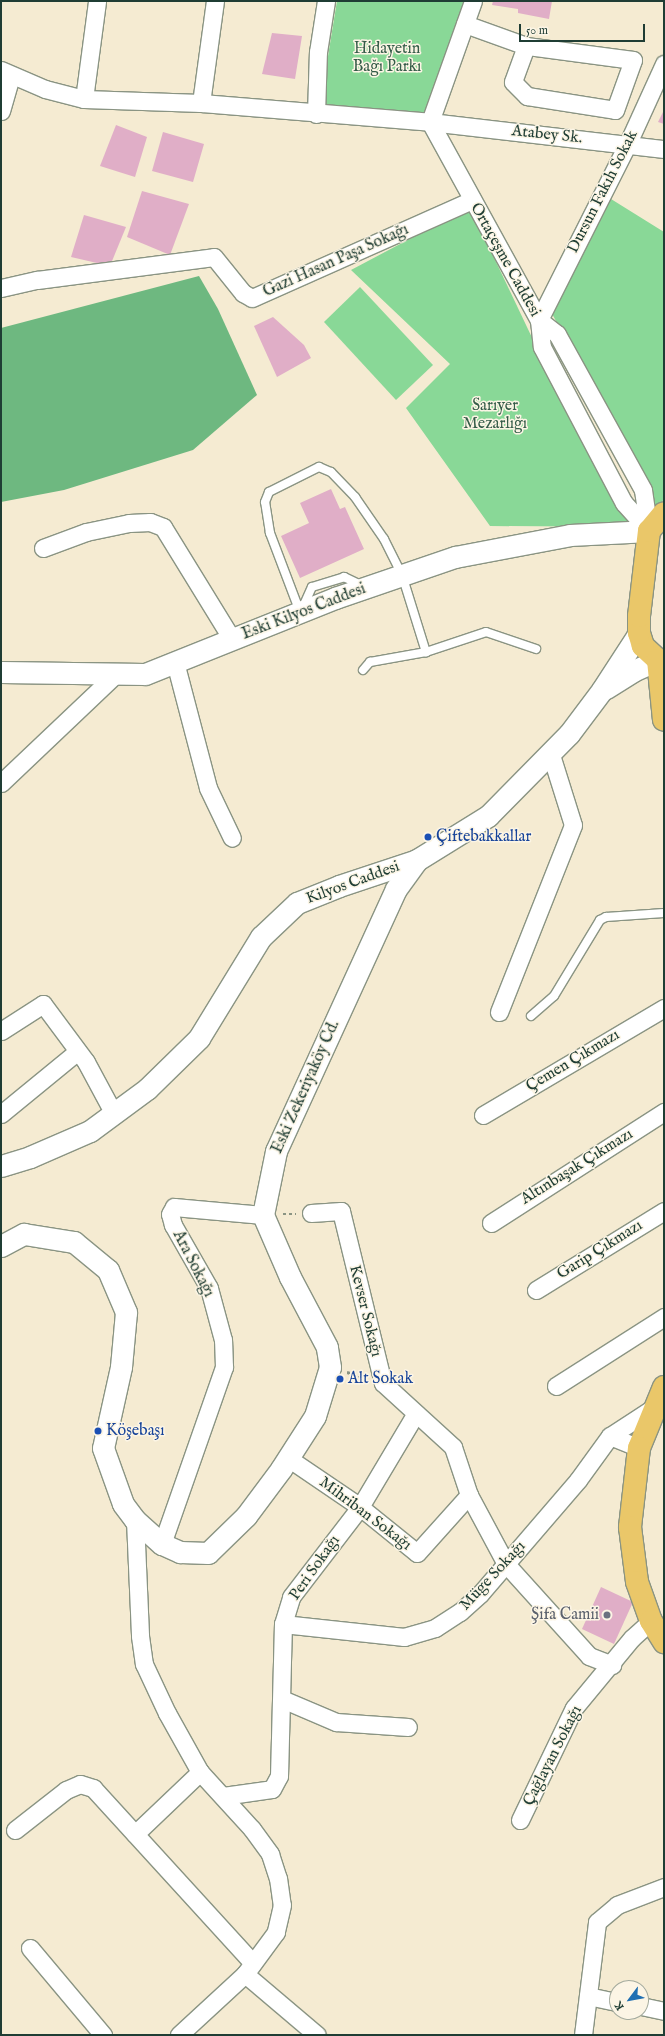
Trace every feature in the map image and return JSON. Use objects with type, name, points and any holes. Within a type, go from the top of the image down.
[{"type":"main road","points":[[664,513],[649,531],[639,633],[642,646],[661,660],[664,720]]},
{"type":"main road","points":[[662,1403],[639,1448],[630,1527],[637,1582],[652,1621],[664,1642]]},
{"type":"street","points":[[84,99],[97,1]]},
{"type":"street","points":[[201,103],[216,1]]},
{"type":"street","points":[[316,114],[318,52],[326,1]]},
{"type":"street","points":[[430,122],[473,1]]},
{"type":"street","points":[[465,24],[526,46],[633,60],[614,110],[527,96],[513,82],[526,46]]},
{"type":"street","name":"Dursun Fakıh Sokak","points":[[539,320],[628,143],[664,64]]},
{"type":"street","points":[[1,111],[6,72]]},
{"type":"street","name":"Atabey Sk.","points":[[6,72],[45,89],[84,99],[201,103],[316,114],[430,122],[628,143],[664,149]]},
{"type":"street","name":"Ortaçeşme Caddesi","points":[[430,122],[539,320],[542,347],[624,503],[649,531]]},
{"type":"street","name":"Gazi Hasan Paşa Sokağı","points":[[1,288],[37,280],[214,256],[243,293],[252,298],[472,200]]},
{"type":"street","points":[[539,320],[557,334],[643,490],[649,531]]},
{"type":"street","points":[[43,548],[86,532],[129,523],[150,522],[163,527],[232,640]]},
{"type":"street","name":"Eski Kilyos Caddesi","points":[[1,672],[145,674],[300,612],[455,557],[570,535],[649,531]]},
{"type":"street","name":"Kilyos Caddesi","points":[[1,1166],[30,1157],[90,1131],[147,1089],[199,1038],[261,937],[297,903],[339,886],[417,860],[488,816],[551,755],[602,690],[639,633]]},
{"type":"street","points":[[602,690],[633,671],[661,660]]},
{"type":"street","points":[[176,662],[208,788],[232,838]]},
{"type":"street","points":[[1,783],[117,674]]},
{"type":"street","points":[[499,1012],[573,824],[551,755]]},
{"type":"street","name":"Eski Zekeriyaköy Cd.","points":[[263,1216],[276,1150],[396,888],[417,860]]},
{"type":"street","points":[[1,1031],[43,1004],[78,1051],[114,1114]]},
{"type":"street","name":"Çemen Çıkmazı","points":[[483,1115],[664,1008]]},
{"type":"street","points":[[1,1114],[78,1051]]},
{"type":"street","name":"Altınbaşak Çıkmazı","points":[[491,1222],[664,1112]]},
{"type":"street","name":"Ara Sokağı","points":[[162,1544],[224,1367],[223,1340],[209,1288],[173,1225],[170,1214],[174,1207],[263,1216]]},
{"type":"street","name":"Kevser Sokağı","points":[[310,1213],[340,1211],[383,1383]]},
{"type":"street","name":"Garip Çıkmazı","points":[[536,1290],[664,1211]]},
{"type":"street","points":[[1,1246],[24,1234],[74,1242],[108,1270],[126,1312],[121,1367],[103,1448],[123,1504],[135,1520],[162,1544],[180,1552],[208,1553],[246,1516],[288,1458],[315,1416],[330,1367],[327,1347],[290,1277],[263,1216]]},
{"type":"street","points":[[556,1386],[664,1317]]},
{"type":"street","points":[[383,1383],[453,1447],[469,1495],[506,1564],[589,1656],[612,1665]]},
{"type":"street","name":"Müge Sokağı","points":[[284,1624],[404,1637],[435,1628],[460,1612],[506,1564],[578,1480],[610,1436],[662,1403]]},
{"type":"street","name":"Peri Sokağı","points":[[223,1796],[272,1788],[279,1776],[284,1624],[291,1597],[360,1507],[416,1413]]},
{"type":"street","points":[[610,1436],[639,1448]]},
{"type":"street","name":"Mihriban Sokağı","points":[[288,1458],[360,1507],[417,1553],[469,1495]]},
{"type":"street","points":[[135,1520],[140,1636],[144,1664],[200,1772],[252,1828],[270,1854],[278,1878],[282,1905],[276,1932],[249,1968],[179,2035]]},
{"type":"street","name":"Çağlayan Sokağı","points":[[520,1820],[574,1708],[612,1665],[632,1638],[652,1621]]},
{"type":"street","points":[[282,1699],[336,1722],[408,1727]]},
{"type":"street","points":[[135,1834],[200,1772]]},
{"type":"street","points":[[15,1830],[66,1790],[80,1784],[93,1788],[135,1834],[249,1968],[317,2035]]},
{"type":"street","points":[[583,2035],[597,1922],[617,1905],[664,1887]]},
{"type":"street","points":[[30,1948],[103,2035]]},
{"type":"street","points":[[588,1996],[609,2000]]},
{"type":"street","points":[[649,2008],[664,2011]]},
{"type":"lane","points":[[300,612],[270,533],[265,502],[269,492],[319,467],[331,472],[355,496],[384,539],[402,575],[426,652]]},
{"type":"lane","points":[[363,670],[370,662],[426,652],[486,632],[536,649]]},
{"type":"lane","points":[[531,1016],[554,996],[600,920],[606,917],[664,913]]},
{"type":"path","points":[[263,1216],[310,1213]]},
{"type":"path","points":[[330,1367],[383,1383]]},
{"type":"green space","name":"Hidayetin Bağı Parkı","points":[[337,1],[467,1],[427,118],[319,111]]},
{"type":"green space","points":[[611,199],[664,232],[664,499],[655,511],[651,492],[551,312]]},
{"type":"green space","name":"Sarıyer Mezarlığı","points":[[470,207],[545,365],[638,527],[490,526],[406,408],[450,364],[351,270]]},
{"type":"green space","points":[[199,276],[218,309],[257,395],[193,450],[64,490],[1,502],[1,328]]},
{"type":"green space","points":[[360,287],[433,365],[396,400],[324,322]]},
{"type":"building","points":[[493,1],[552,1],[549,19],[518,13],[518,9],[492,5]]},
{"type":"building","points":[[272,33],[302,36],[295,79],[262,74]]},
{"type":"building","points":[[664,110],[664,124],[658,122]]},
{"type":"building","points":[[116,125],[147,137],[135,177],[100,166]]},
{"type":"building","points":[[163,132],[204,144],[193,182],[152,171]]},
{"type":"building","points":[[142,191],[189,204],[170,255],[127,237]]},
{"type":"building","points":[[84,215],[126,227],[110,266],[71,257]]},
{"type":"building","points":[[273,317],[304,345],[311,358],[277,377],[254,326]]},
{"type":"building","points":[[331,489],[340,509],[345,507],[364,549],[300,578],[281,536],[309,523],[300,503]]},
{"type":"building","name":"Şifa Camii","points":[[601,1587],[633,1602],[614,1644],[582,1629]]},
{"type":"place","name":"Çiftebakkallar","points":[[428,837]]},
{"type":"place","name":"Alt Sokak","points":[[340,1379]]},
{"type":"place","name":"Köşebaşı","points":[[98,1431]]},
{"type":"place","name":"Şifa Camii","points":[[607,1615]]}]
